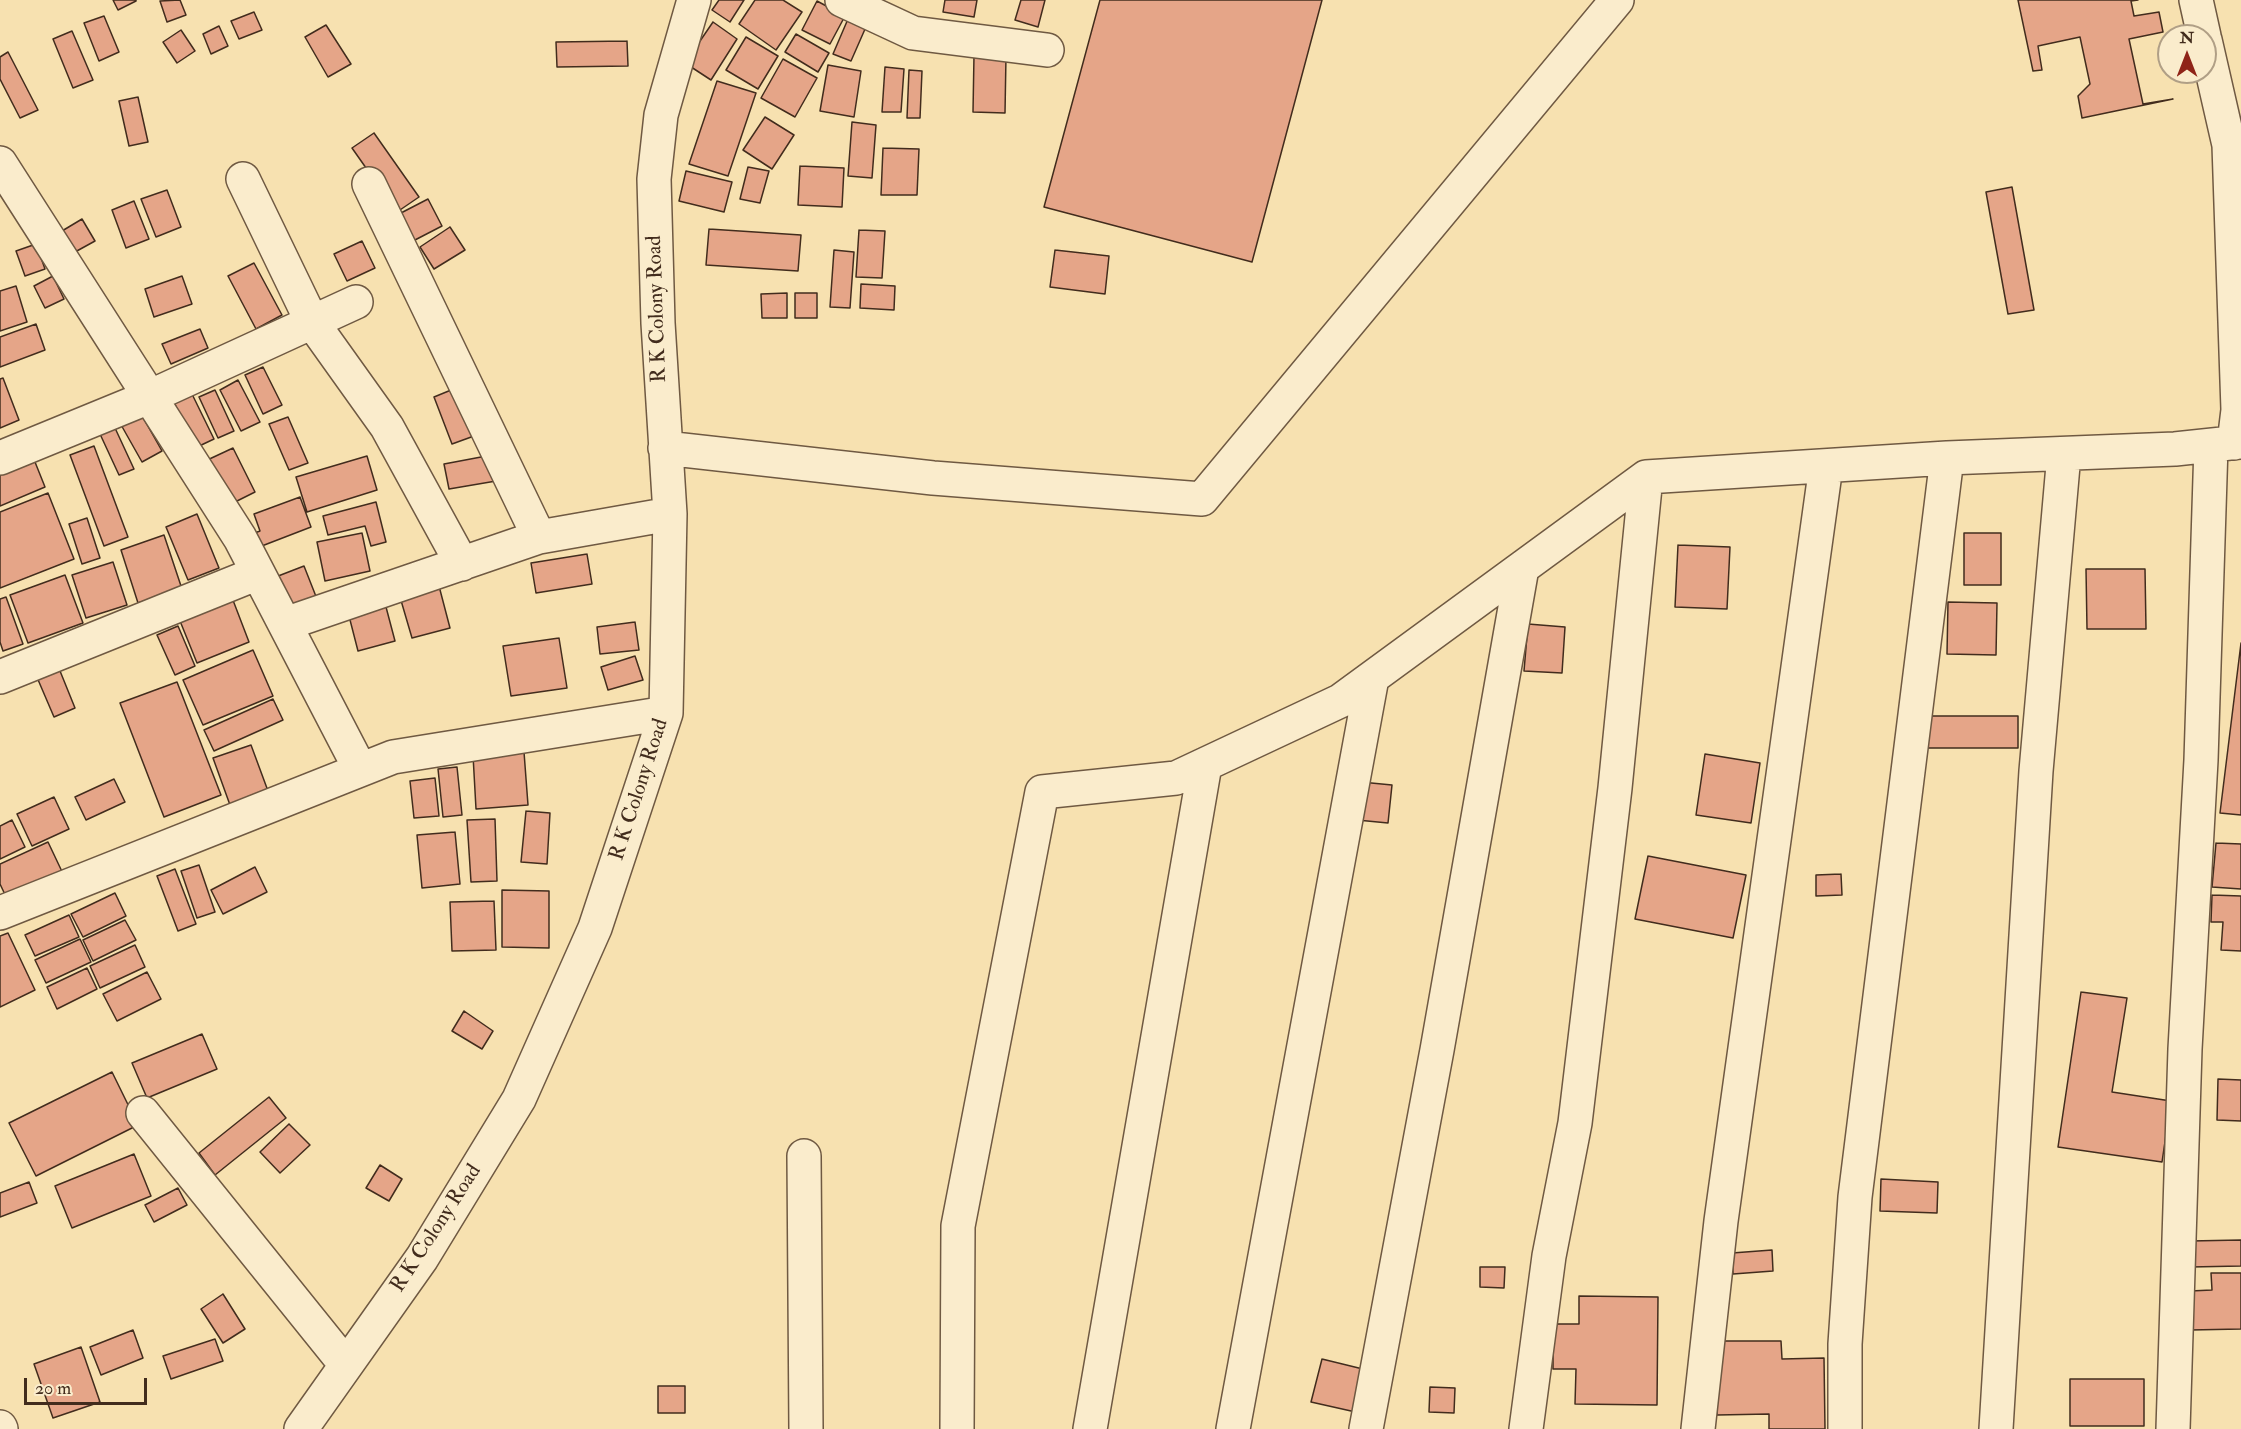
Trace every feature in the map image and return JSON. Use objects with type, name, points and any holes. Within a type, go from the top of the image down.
[{"type":"street","name":"R K Colony Road","points":[[302,1429],[422,1258],[519,1099],[595,928],[666,713],[670,514],[658,323],[654,179],[661,115],[694,0]]},
{"type":"street","points":[[842,0],[913,33],[1047,50]]},
{"type":"street","points":[[665,448],[933,478],[1202,499],[1617,0]]},
{"type":"street","points":[[2196,0],[2202,24]]},
{"type":"street","points":[[2173,1429],[2185,1049],[2201,760],[2229,443],[2238,410],[2229,145],[2215,84]]},
{"type":"street","points":[[0,163],[240,538],[360,769]]},
{"type":"street","points":[[243,179],[312,322],[387,426],[462,564]]},
{"type":"street","points":[[369,184],[539,537]]},
{"type":"street","points":[[0,458],[149,397],[356,302]]},
{"type":"street","points":[[957,1429],[958,1226],[1042,792],[1176,778],[1340,701],[1646,477],[2229,443]]},
{"type":"street","points":[[1996,1429],[2036,771],[2064,454]]},
{"type":"street","points":[[1845,1429],[1845,1344],[1855,1197],[1947,459]]},
{"type":"street","points":[[1698,1429],[1721,1221],[1826,466]]},
{"type":"street","points":[[1526,1429],[1549,1256],[1575,1123],[1615,788],[1646,477]]},
{"type":"street","points":[[285,624],[539,537],[670,514]]},
{"type":"street","points":[[1366,1429],[1437,1050],[1522,568]]},
{"type":"street","points":[[0,677],[258,573]]},
{"type":"street","points":[[1233,1429],[1372,678]]},
{"type":"street","points":[[0,914],[393,757],[666,713]]},
{"type":"street","points":[[1090,1429],[1205,765]]},
{"type":"street","points":[[143,1113],[346,1365]]},
{"type":"street","points":[[804,1156],[806,1429]]},
{"type":"building","points":[[113,0],[136,0],[136,1],[118,10]]},
{"type":"building","points":[[180,0],[186,15],[167,22],[160,1]]},
{"type":"building","points":[[719,0],[744,0],[730,22],[712,10]]},
{"type":"building","points":[[755,0],[783,0],[802,12],[776,50],[739,24]]},
{"type":"building","points":[[945,0],[977,0],[974,17],[943,12]]},
{"type":"building","points":[[1021,0],[1045,0],[1038,27],[1015,20]]},
{"type":"building","points":[[1100,0],[1322,0],[1252,262],[1044,207]]},
{"type":"building","points":[[2018,0],[2138,0],[2131,1],[2134,16],[2159,12],[2161,24],[2157,24],[2157,33],[2129,39],[2143,104],[2173,99],[2082,118],[2078,96],[2090,84],[2080,37],[2038,46],[2042,70],[2033,71]]},
{"type":"building","points":[[817,1],[845,16],[830,44],[802,30]]},
{"type":"building","points":[[254,12],[262,30],[239,39],[231,21]]},
{"type":"building","points":[[851,12],[869,20],[851,61],[833,54]]},
{"type":"building","points":[[104,16],[119,52],[99,61],[84,23]]},
{"type":"building","points":[[713,22],[737,39],[711,80],[685,63]]},
{"type":"building","points":[[326,25],[351,64],[328,77],[305,37]]},
{"type":"building","points":[[219,26],[228,46],[211,54],[203,34]]},
{"type":"building","points":[[181,30],[195,51],[177,63],[163,42]]},
{"type":"building","points":[[72,31],[93,80],[73,88],[53,39]]},
{"type":"building","points":[[796,34],[829,53],[818,72],[785,52]]},
{"type":"building","points":[[746,37],[778,56],[758,89],[726,70]]},
{"type":"building","points":[[627,41],[628,66],[557,67],[556,42]]},
{"type":"building","points":[[8,52],[38,110],[20,118],[0,79],[0,57]]},
{"type":"building","points":[[974,55],[1006,56],[1005,113],[973,112]]},
{"type":"building","points":[[783,59],[817,78],[795,117],[761,98]]},
{"type":"building","points":[[828,65],[861,71],[854,117],[820,111]]},
{"type":"building","points":[[885,67],[904,69],[901,112],[882,112]]},
{"type":"building","points":[[909,70],[922,71],[920,118],[907,118]]},
{"type":"building","points":[[717,81],[756,93],[728,176],[689,164]]},
{"type":"building","points":[[138,97],[148,142],[129,146],[119,101]]},
{"type":"building","points":[[765,117],[794,135],[772,169],[743,150]]},
{"type":"building","points":[[852,122],[876,125],[872,178],[848,176]]},
{"type":"building","points":[[374,133],[419,197],[397,212],[352,148]]},
{"type":"building","points":[[883,148],[919,149],[917,195],[881,195]]},
{"type":"building","points":[[800,166],[844,168],[842,207],[798,205]]},
{"type":"building","points":[[748,167],[769,171],[760,203],[740,199]]},
{"type":"building","points":[[686,171],[732,182],[724,212],[679,201]]},
{"type":"building","points":[[2012,187],[2034,310],[2008,314],[1986,192]]},
{"type":"building","points":[[167,190],[181,227],[156,237],[141,199]]},
{"type":"building","points":[[428,199],[442,226],[413,241],[399,214]]},
{"type":"building","points":[[134,201],[149,239],[126,248],[112,210]]},
{"type":"building","points":[[82,219],[95,241],[75,252],[62,231]]},
{"type":"building","points":[[450,227],[465,250],[434,269],[420,247]]},
{"type":"building","points":[[709,229],[801,235],[798,271],[706,265]]},
{"type":"building","points":[[859,230],[885,231],[882,278],[856,277]]},
{"type":"building","points":[[362,241],[375,268],[347,281],[334,254]]},
{"type":"building","points":[[36,244],[45,269],[25,276],[16,251]]},
{"type":"building","points":[[834,250],[854,252],[850,308],[830,307]]},
{"type":"building","points":[[1055,250],[1109,256],[1105,294],[1050,287]]},
{"type":"building","points":[[254,263],[282,315],[256,329],[228,276]]},
{"type":"building","points":[[53,276],[64,299],[45,308],[34,286]]},
{"type":"building","points":[[182,276],[192,304],[154,317],[145,289]]},
{"type":"building","points":[[861,284],[895,286],[894,310],[860,308]]},
{"type":"building","points":[[16,286],[27,322],[0,331],[0,291]]},
{"type":"building","points":[[787,293],[787,318],[762,318],[761,294]]},
{"type":"building","points":[[795,293],[817,293],[817,318],[795,318]]},
{"type":"building","points":[[36,324],[45,350],[0,367],[0,337]]},
{"type":"building","points":[[200,329],[208,348],[171,364],[162,344]]},
{"type":"building","points":[[263,367],[282,405],[263,414],[245,375]]},
{"type":"building","points":[[3,378],[19,420],[0,428],[0,379]]},
{"type":"building","points":[[238,380],[260,422],[241,431],[220,390]]},
{"type":"building","points":[[456,388],[474,436],[452,444],[434,397]]},
{"type":"building","points":[[215,390],[234,431],[218,438],[199,397]]},
{"type":"building","points":[[191,392],[214,439],[195,448],[173,400]]},
{"type":"building","points":[[140,412],[162,451],[142,462],[120,423]]},
{"type":"building","points":[[288,417],[308,463],[289,470],[269,424]]},
{"type":"building","points":[[115,428],[134,469],[119,475],[100,434]]},
{"type":"building","points":[[94,446],[128,537],[104,546],[70,455]]},
{"type":"building","points":[[233,448],[255,492],[225,507],[203,462]]},
{"type":"building","points":[[497,454],[502,480],[449,489],[444,464]]},
{"type":"building","points":[[367,456],[377,490],[307,512],[296,477]]},
{"type":"building","points":[[33,457],[45,487],[0,506],[0,471]]},
{"type":"building","points":[[48,493],[74,559],[0,588],[0,512]]},
{"type":"building","points":[[300,497],[311,527],[254,549],[244,537],[260,531],[254,514]]},
{"type":"building","points":[[376,502],[386,542],[371,546],[365,526],[328,535],[323,516]]},
{"type":"building","points":[[197,514],[219,568],[188,580],[166,527]]},
{"type":"building","points":[[87,518],[100,558],[82,564],[69,524]]},
{"type":"building","points":[[362,533],[370,571],[325,581],[317,542]]},
{"type":"building","points":[[1964,533],[2001,533],[2001,585],[1964,585]]},
{"type":"building","points":[[164,535],[182,589],[138,603],[121,550]]},
{"type":"building","points":[[1678,545],[1730,547],[1727,609],[1675,607]]},
{"type":"building","points":[[587,554],[592,584],[536,593],[531,563]]},
{"type":"building","points":[[113,562],[127,605],[86,618],[72,575]]},
{"type":"building","points":[[304,566],[317,599],[286,612],[273,578]]},
{"type":"building","points":[[2086,569],[2145,569],[2146,629],[2087,629]]},
{"type":"building","points":[[65,575],[83,623],[28,643],[10,595]]},
{"type":"building","points":[[439,586],[450,628],[412,638],[400,597]]},
{"type":"building","points":[[231,595],[249,642],[197,663],[178,616]]},
{"type":"building","points":[[6,597],[23,644],[3,651],[0,642],[0,599]]},
{"type":"building","points":[[1948,602],[1997,603],[1996,655],[1947,654]]},
{"type":"building","points":[[386,607],[395,641],[358,651],[349,616]]},
{"type":"building","points":[[635,622],[639,650],[600,654],[597,627]]},
{"type":"building","points":[[1528,624],[1565,627],[1562,673],[1524,671]]},
{"type":"building","points":[[178,626],[195,666],[175,675],[157,635]]},
{"type":"building","points":[[559,638],[567,688],[511,696],[503,646]]},
{"type":"building","points":[[2241,643],[2241,815],[2220,813]]},
{"type":"building","points":[[253,650],[273,696],[203,725],[183,680]]},
{"type":"building","points":[[635,656],[643,680],[608,690],[601,667]]},
{"type":"building","points":[[58,666],[75,708],[54,717],[36,675]]},
{"type":"building","points":[[177,682],[221,795],[164,817],[120,703]]},
{"type":"building","points":[[273,699],[283,720],[214,751],[204,730]]},
{"type":"building","points":[[1923,716],[2018,716],[2018,748],[1923,748]]},
{"type":"building","points":[[251,745],[268,791],[230,805],[213,758]]},
{"type":"building","points":[[524,752],[528,805],[476,809],[473,755]]},
{"type":"building","points":[[1705,754],[1760,763],[1751,823],[1696,815]]},
{"type":"building","points":[[457,767],[462,815],[443,817],[438,769]]},
{"type":"building","points":[[435,778],[439,816],[414,818],[410,781]]},
{"type":"building","points":[[114,779],[125,802],[86,820],[75,797]]},
{"type":"building","points":[[1361,782],[1392,785],[1388,823],[1357,820]]},
{"type":"building","points":[[54,797],[69,829],[32,846],[17,814]]},
{"type":"building","points":[[526,811],[550,813],[547,864],[521,862]]},
{"type":"building","points":[[495,819],[497,881],[471,882],[467,820]]},
{"type":"building","points":[[12,820],[25,847],[0,859],[0,826]]},
{"type":"building","points":[[455,832],[460,884],[422,888],[417,835]]},
{"type":"building","points":[[48,842],[66,880],[10,905],[0,884],[0,864]]},
{"type":"building","points":[[2216,843],[2241,844],[2241,889],[2212,887]]},
{"type":"building","points":[[1648,856],[1746,875],[1733,938],[1635,919]]},
{"type":"building","points":[[199,865],[215,912],[197,918],[181,871]]},
{"type":"building","points":[[255,867],[267,892],[223,914],[211,890]]},
{"type":"building","points":[[175,869],[196,924],[178,931],[157,876]]},
{"type":"building","points":[[1841,874],[1842,895],[1816,896],[1816,875]]},
{"type":"building","points":[[502,890],[549,891],[549,948],[502,947]]},
{"type":"building","points":[[115,893],[126,916],[83,937],[71,914]]},
{"type":"building","points":[[2212,895],[2241,896],[2241,951],[2221,950],[2223,922],[2211,922]]},
{"type":"building","points":[[494,901],[496,950],[452,951],[450,902]]},
{"type":"building","points":[[69,915],[79,937],[35,956],[25,935]]},
{"type":"building","points":[[125,920],[136,940],[93,961],[83,940]]},
{"type":"building","points":[[8,933],[35,990],[0,1007],[0,936]]},
{"type":"building","points":[[80,939],[91,962],[46,983],[35,960]]},
{"type":"building","points":[[135,945],[145,967],[100,988],[90,966]]},
{"type":"building","points":[[87,968],[97,989],[57,1009],[47,987]]},
{"type":"building","points":[[147,972],[161,999],[117,1021],[103,994]]},
{"type":"building","points":[[2081,992],[2127,998],[2112,1092],[2171,1101],[2162,1162],[2058,1147]]},
{"type":"building","points":[[464,1011],[493,1031],[482,1049],[452,1031]]},
{"type":"building","points":[[202,1034],[217,1069],[147,1098],[132,1063]]},
{"type":"building","points":[[112,1072],[138,1125],[36,1176],[9,1123]]},
{"type":"building","points":[[2218,1079],[2241,1080],[2241,1121],[2217,1120]]},
{"type":"building","points":[[269,1097],[286,1118],[215,1175],[199,1153]]},
{"type":"building","points":[[289,1124],[310,1145],[280,1173],[260,1152]]},
{"type":"building","points":[[134,1154],[151,1196],[72,1228],[55,1186]]},
{"type":"building","points":[[380,1165],[402,1179],[389,1201],[366,1188]]},
{"type":"building","points":[[1881,1179],[1938,1182],[1937,1213],[1880,1211]]},
{"type":"building","points":[[29,1182],[37,1203],[0,1217],[0,1193]]},
{"type":"building","points":[[178,1188],[187,1205],[154,1222],[145,1205]]},
{"type":"building","points":[[2241,1240],[2241,1266],[2190,1267],[2190,1241]]},
{"type":"building","points":[[1772,1250],[1773,1271],[1733,1274],[1732,1253]]},
{"type":"building","points":[[1480,1267],[1505,1267],[1504,1288],[1480,1287]]},
{"type":"building","points":[[2211,1273],[2241,1273],[2241,1329],[2190,1330],[2190,1291],[2212,1290]]},
{"type":"building","points":[[223,1294],[245,1329],[223,1343],[201,1309]]},
{"type":"building","points":[[1579,1296],[1658,1297],[1657,1405],[1575,1404],[1576,1369],[1553,1369],[1553,1324],[1579,1324]]},
{"type":"building","points":[[133,1330],[143,1358],[101,1375],[90,1347]]},
{"type":"building","points":[[215,1339],[223,1361],[171,1379],[163,1356]]},
{"type":"building","points":[[1716,1341],[1781,1341],[1782,1359],[1824,1358],[1825,1429],[1769,1429],[1769,1414],[1717,1415]]},
{"type":"building","points":[[81,1347],[100,1402],[53,1418],[34,1364]]},
{"type":"building","points":[[1322,1359],[1371,1371],[1360,1413],[1311,1402]]},
{"type":"building","points":[[2070,1379],[2144,1379],[2144,1426],[2070,1426]]},
{"type":"building","points":[[658,1386],[685,1386],[685,1413],[658,1413]]},
{"type":"building","points":[[1430,1387],[1455,1388],[1454,1413],[1429,1412]]}]
